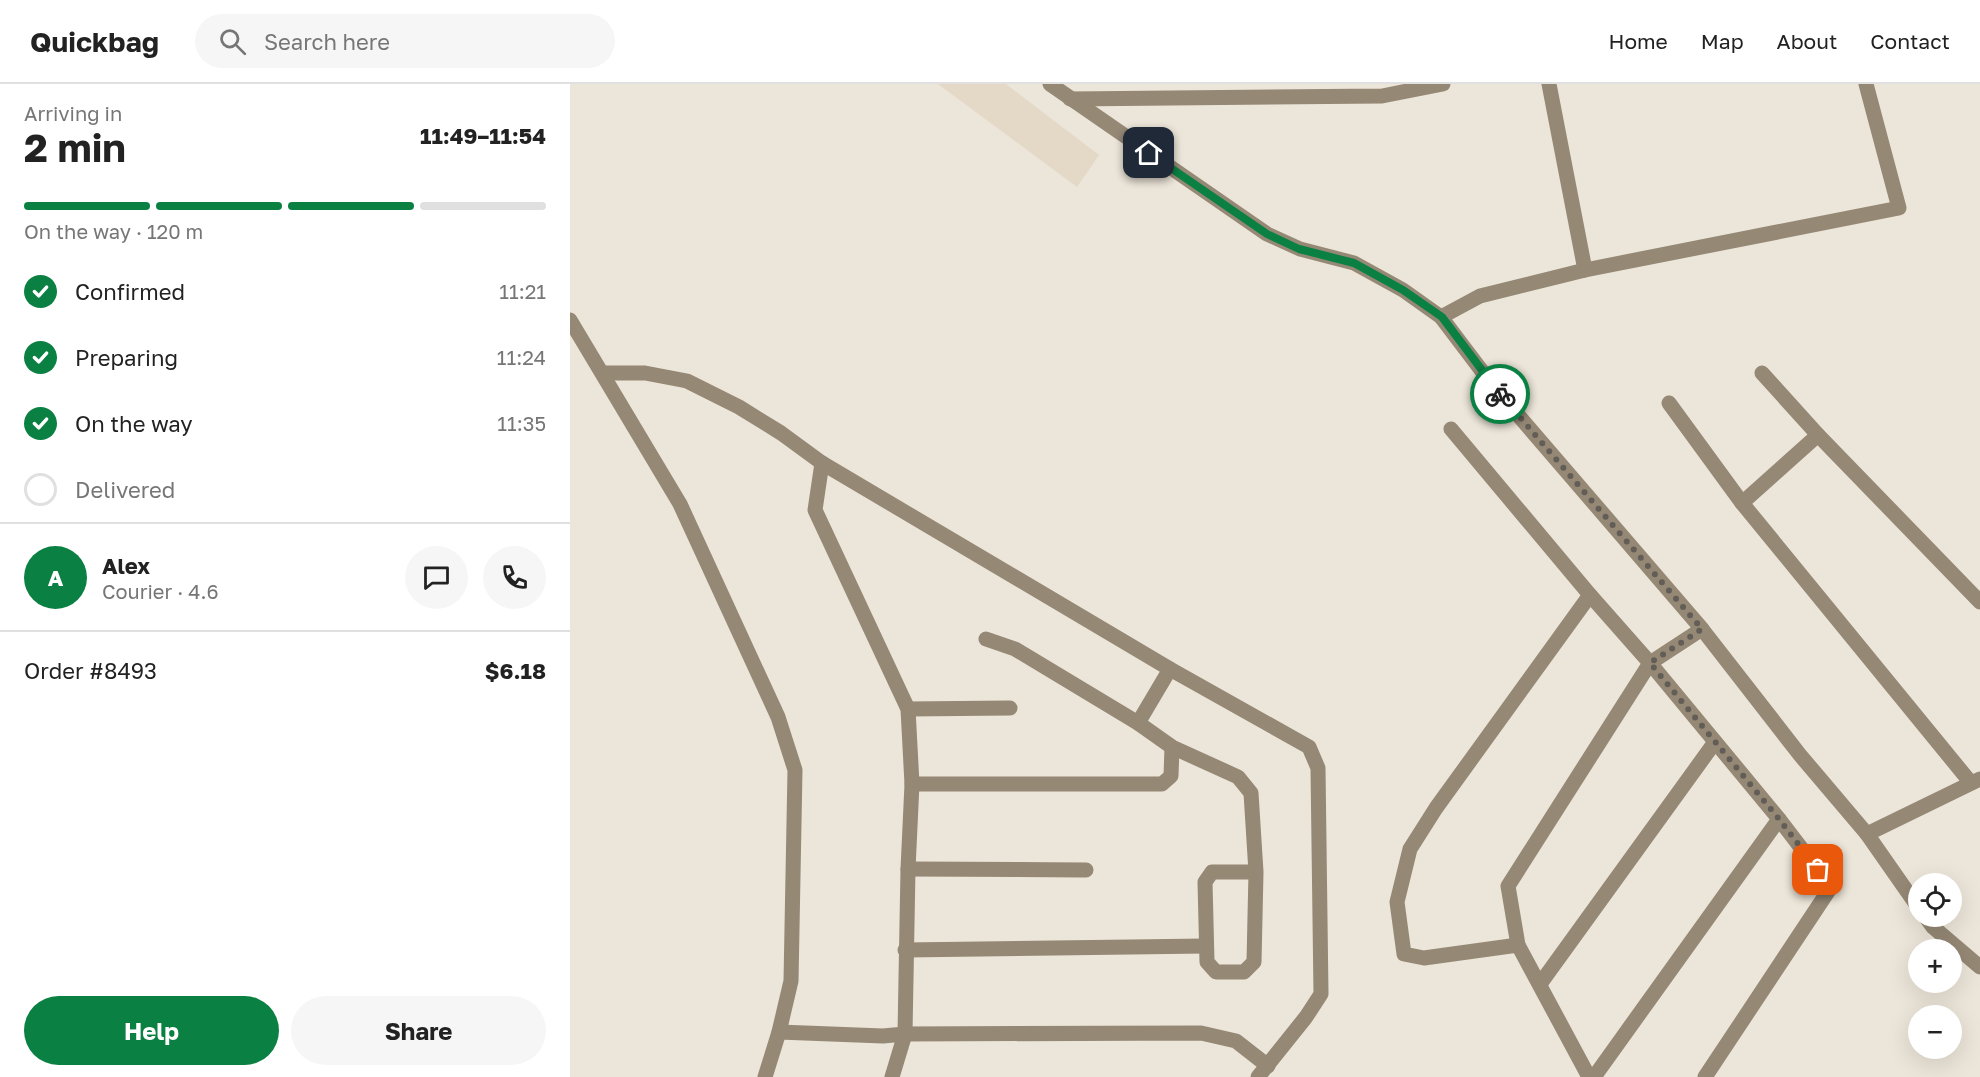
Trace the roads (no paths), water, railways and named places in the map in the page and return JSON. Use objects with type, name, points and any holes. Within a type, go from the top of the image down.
[{"type":"street","points":[[1050,84],[1267,234],[1299,249],[1354,263],[1403,290],[1442,317],[1494,387],[1702,629],[1800,755],[1867,834],[1908,893]]},
{"type":"street","points":[[1070,99],[1382,96],[1443,84]]},
{"type":"street","points":[[1549,84],[1585,270]]},
{"type":"street","points":[[1442,317],[1480,296],[1585,270],[1899,208],[1866,84]]},
{"type":"street","points":[[570,320],[680,504],[778,717],[795,770],[791,981],[765,1077]]},
{"type":"street","points":[[603,373],[645,373],[687,381],[740,407],[782,433],[822,463],[1170,669],[1309,747],[1318,768],[1321,994],[1263,1072],[1236,1041],[1201,1033],[883,1036],[779,1032]]},
{"type":"street","points":[[1762,374],[1980,602]]},
{"type":"street","points":[[1669,403],[1742,503],[1976,781],[1867,834]]},
{"type":"street","points":[[1451,429],[1650,663],[1779,819],[1831,887],[1705,1077]]},
{"type":"street","points":[[1742,503],[1818,435]]},
{"type":"street","points":[[822,463],[815,510],[908,709],[912,784],[905,950],[905,1034],[892,1077]]},
{"type":"street","points":[[1518,945],[1424,958],[1404,954],[1397,902],[1410,849],[1436,808],[1590,595]]},
{"type":"street","points":[[1589,1077],[1518,945],[1508,886],[1650,663],[1702,629]]},
{"type":"street","points":[[986,639],[1015,649],[1137,723],[1172,747],[1238,777],[1251,793],[1256,872],[1254,962],[1244,972],[1216,972],[1207,962],[1205,882],[1212,872],[1256,872]]},
{"type":"street","points":[[1137,723],[1170,669]]},
{"type":"street","points":[[908,709],[1010,708]]},
{"type":"street","points":[[1540,984],[1715,742]]},
{"type":"street","points":[[912,784],[1162,784],[1171,776],[1172,747]]},
{"type":"street","points":[[1594,1077],[1779,819]]},
{"type":"street","points":[[908,869],[1086,870]]},
{"type":"street","points":[[1933,927],[1980,967]]},
{"type":"street","points":[[905,950],[1206,946]]}]
